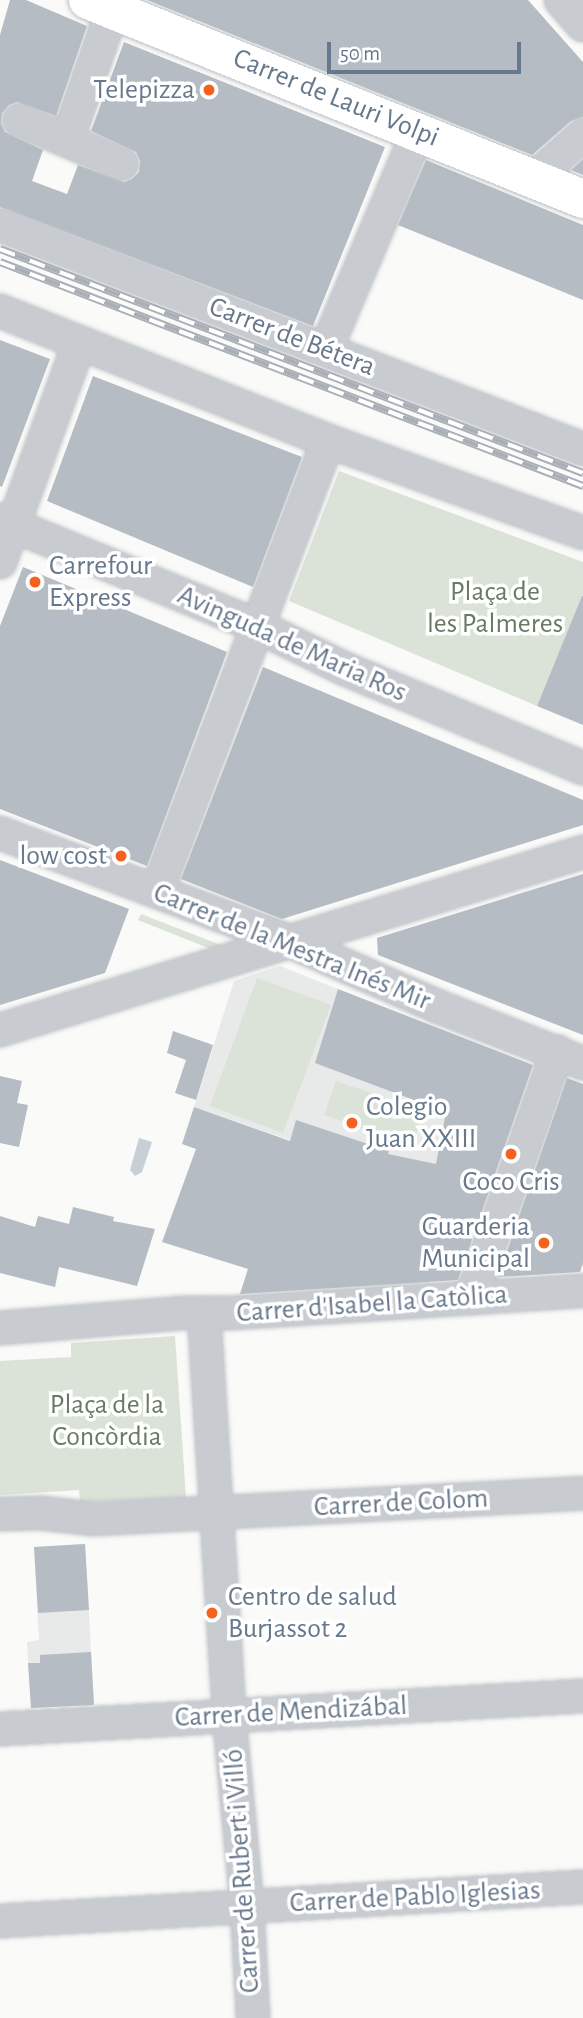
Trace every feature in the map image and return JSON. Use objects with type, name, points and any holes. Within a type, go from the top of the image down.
[{"type":"street","points":[[561,0],[583,25]]},
{"type":"street","points":[[67,140],[105,3]]},
{"type":"street","name":"Carrer de Lauri Volpi","points":[[105,3],[583,199]]},
{"type":"street","points":[[19,120],[122,164]]},
{"type":"street","points":[[326,349],[418,132]]},
{"type":"street","points":[[533,179],[583,135]]},
{"type":"street","name":"Carrer de Bétera","points":[[0,225],[583,449]]},
{"type":"street","points":[[0,311],[328,441],[583,533]]},
{"type":"street","points":[[0,562],[7,523],[79,344]]},
{"type":"street","points":[[157,891],[328,441]]},
{"type":"street","name":"Avinguda de Maria Ros","points":[[7,523],[259,627],[345,669],[583,768]]},
{"type":"street","name":"Carrer de la Mestra Inés Mir","points":[[0,833],[292,942],[439,1007],[570,1058]]},
{"type":"street","points":[[0,1030],[363,922],[583,852]]},
{"type":"street","points":[[359,972],[349,942],[363,922]]},
{"type":"street","points":[[471,1298],[570,1058]]},
{"type":"street","name":"Carrer d'Isabel la Catòlica","points":[[204,1313],[583,1291]]},
{"type":"street","points":[[0,1328],[204,1313],[218,1514],[93,1519],[33,1513],[0,1514]]},
{"type":"street","name":"Carrer de Colom","points":[[218,1514],[583,1493]]},
{"type":"street","name":"Carrer de Rubert i Villó","points":[[218,1514],[229,1715],[247,1906],[253,2018]]},
{"type":"street","name":"Carrer de Mendizábal","points":[[0,1729],[583,1696]]},
{"type":"street","name":"Carrer de Pablo Iglesias","points":[[0,1921],[583,1887]]},
{"type":"shaded area","name":"Colegio Juan XXIII","points":[[280,966],[479,1045],[430,1283],[240,1294],[290,1140],[194,1107],[234,981]]},
{"type":"shaded area","points":[[139,1138],[152,1142],[142,1172],[135,1176],[130,1170]]},
{"type":"shaded area","points":[[85,1544],[94,1705],[31,1708],[27,1642],[39,1640],[34,1547]]},
{"type":"green space","name":"Plaça de les Palmeres","points":[[339,471],[583,562],[583,595],[537,706],[289,601]]},
{"type":"green space","points":[[141,914],[226,947],[223,954],[138,920]]},
{"type":"green space","points":[[257,978],[331,1005],[283,1133],[210,1106]]},
{"type":"green space","points":[[336,1081],[424,1111],[412,1145],[324,1115]]},
{"type":"green space","name":"Plaça de la Concòrdia","points":[[175,1336],[186,1498],[80,1502],[79,1490],[0,1495],[0,1361],[71,1357],[71,1343]]},
{"type":"building","points":[[10,0],[26,0],[87,26],[56,116],[17,102],[9,105],[2,113],[1,123],[5,132],[43,150],[32,181],[67,194],[78,165],[124,182],[139,172],[140,161],[136,152],[91,131],[124,42],[385,147],[313,326],[0,207],[0,35]]},
{"type":"building","points":[[147,0],[528,0],[583,62],[583,117],[571,121],[532,155]]},
{"type":"building","points":[[583,159],[583,175],[571,170]]},
{"type":"building","points":[[426,160],[583,225],[583,300],[398,225]]},
{"type":"building","points":[[0,340],[50,359],[2,487],[0,486]]},
{"type":"building","points":[[93,376],[302,457],[253,587],[47,501]]},
{"type":"building","points":[[23,567],[227,652],[147,866],[0,809],[0,626]]},
{"type":"building","points":[[583,596],[583,725],[537,706]]},
{"type":"building","points":[[263,667],[583,800],[583,825],[282,919],[181,879]]},
{"type":"building","points":[[0,860],[129,909],[105,973],[0,1005]]},
{"type":"building","points":[[583,874],[583,1035],[378,955],[377,938]]},
{"type":"building","name":"Colegio Juan XXIII","points":[[338,989],[533,1065],[458,1280],[240,1294],[248,1269],[162,1242],[196,1149],[182,1144],[194,1107],[290,1141],[296,1120],[389,1151],[388,1154],[436,1164],[446,1112],[315,1063]]},
{"type":"building","points":[[173,1031],[213,1045],[196,1100],[175,1093],[186,1060],[167,1053]]},
{"type":"building","points":[[0,1076],[22,1081],[17,1103],[28,1105],[19,1147],[0,1143]]},
{"type":"building","points":[[567,1078],[583,1084],[583,1263],[580,1272],[498,1277]]},
{"type":"building","points":[[73,1207],[114,1217],[113,1221],[155,1229],[137,1286],[59,1267],[55,1287],[0,1273],[0,1216],[35,1227],[38,1216],[69,1224]]},
{"type":"building","points":[[85,1544],[89,1610],[38,1613],[34,1547]]},
{"type":"building","points":[[91,1652],[94,1705],[31,1708],[28,1663],[40,1663],[40,1655]]},
{"type":"railway","points":[[0,249],[583,473]]},
{"type":"railway","points":[[0,262],[583,486]]},
{"type":"place","name":"Telepizza","points":[[209,90]]},
{"type":"place","name":"Carrefour Express","points":[[35,582]]},
{"type":"place","name":"low cost","points":[[121,856]]},
{"type":"place","name":"Colegio Juan XXIII","points":[[352,1123]]},
{"type":"place","name":"Coco Cris","points":[[511,1154]]},
{"type":"place","name":"Guarderia Municipal","points":[[544,1243]]},
{"type":"place","name":"Centro de salud Burjassot 2","points":[[212,1613]]}]
